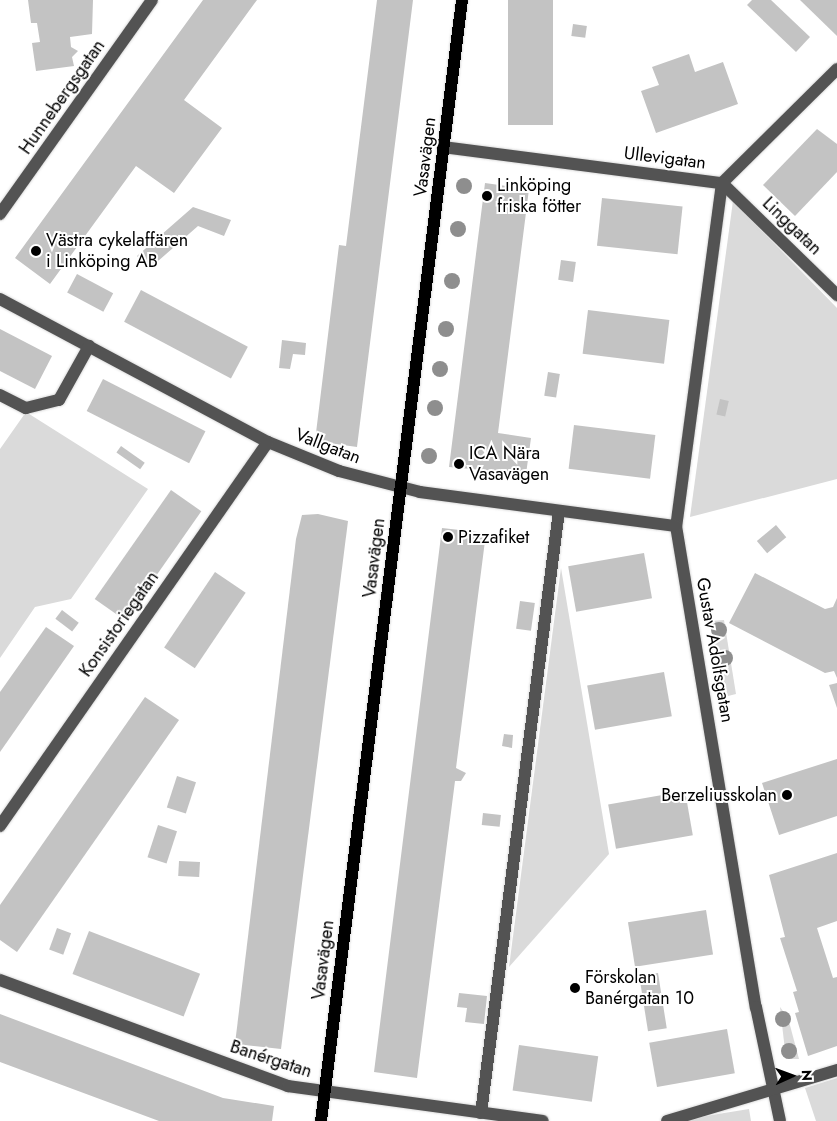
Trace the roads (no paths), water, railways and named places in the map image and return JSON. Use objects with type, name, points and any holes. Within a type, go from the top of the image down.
[{"type":"main road","name":"Vasavägen","points":[[321,1121],[462,0]]},
{"type":"street","name":"Hunnebergsgatan","points":[[0,214],[152,0]]},
{"type":"street","name":"Ullevigatan","points":[[444,147],[722,183],[837,69]]},
{"type":"street","name":"Linggatan","points":[[722,183],[837,296]]},
{"type":"street","name":"Gustav Adolfsgatan","points":[[722,183],[676,526],[772,1090],[780,1121]]},
{"type":"street","name":"Vallgatan","points":[[0,300],[268,442],[400,489],[676,526]]},
{"type":"street","points":[[0,395],[26,408],[59,400],[89,346]]},
{"type":"street","name":"Konsistoriegatan","points":[[0,826],[268,442]]},
{"type":"street","points":[[481,1113],[559,511]]},
{"type":"street","name":"Banérgatan","points":[[0,980],[288,1086],[324,1093],[543,1121]]},
{"type":"street","points":[[667,1121],[837,1070]]},
{"type":"place","name":"Linköping friska fötter","points":[[487,196]]},
{"type":"place","name":"Västra cykelaffären i Linköping AB","points":[[36,251]]},
{"type":"place","name":"ICA Nära Vasavägen","points":[[459,464]]},
{"type":"place","name":"Pizzafiket","points":[[448,537]]},
{"type":"place","name":"Berzeliusskolan","points":[[787,795]]},
{"type":"place","name":"Förskolan Banérgatan 10","points":[[575,988]]}]
